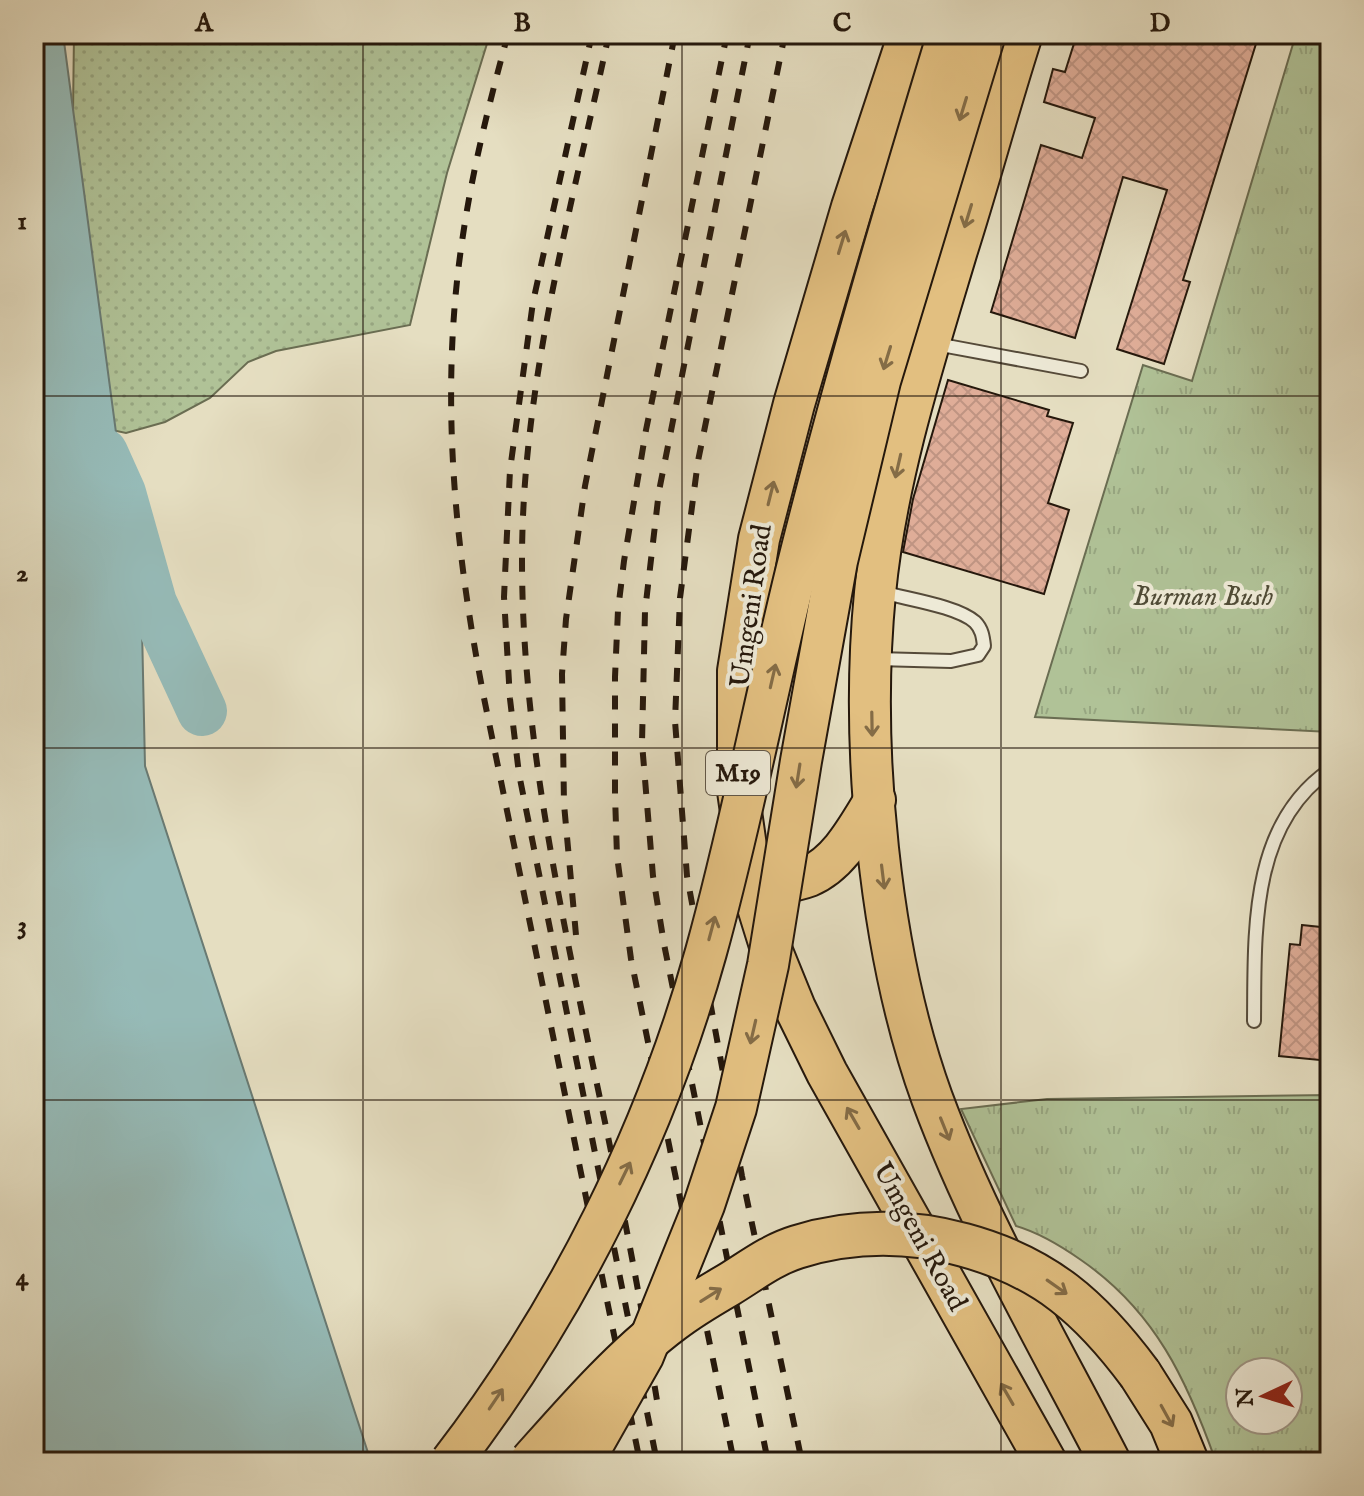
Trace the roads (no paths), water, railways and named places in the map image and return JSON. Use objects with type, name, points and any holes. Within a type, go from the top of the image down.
[{"type":"highway","points":[[531,1462],[650,1339],[701,1301],[767,1259],[796,1247],[840,1237],[881,1234],[936,1238],[992,1253],[1028,1269],[1063,1290],[1106,1331],[1140,1374],[1171,1423],[1187,1462]]},
{"type":"main road","name":"Umgeni Road","points":[[909,34],[852,207],[794,404],[759,539],[738,671],[738,791],[752,888],[771,949],[795,1008],[827,1073],[1046,1462]]},
{"type":"main road","points":[[451,1462],[526,1355],[586,1252],[631,1160],[667,1069],[705,955],[738,828],[795,576],[844,382],[948,34]]},
{"type":"main road","points":[[583,1462],[643,1356],[704,1205],[736,1108],[768,965],[798,775],[837,561],[880,381],[985,34]]},
{"type":"main road","points":[[1022,34],[929,342],[894,485],[875,590],[871,659],[875,800],[882,877],[893,946],[931,1094],[973,1200],[1110,1462]]},
{"type":"main road","points":[[752,888],[797,879],[825,866],[852,837],[875,800]]},
{"type":"lane","points":[[929,342],[1081,371]]},
{"type":"lane","points":[[871,659],[951,661],[978,655],[984,646],[980,629],[973,621],[956,612],[875,590]]},
{"type":"lane","points":[[1254,1021],[1257,913],[1266,861],[1280,826],[1296,799],[1312,782],[1330,770]]},
{"type":"water","points":[[34,34],[63,34],[142,628],[145,766],[371,1462],[34,1462]]},
{"type":"waterway","points":[[103,453],[121,493],[152,603],[202,711]]},
{"type":"railway","points":[[508,34],[472,184],[456,293],[451,409],[458,525],[484,698],[640,1462]]},
{"type":"railway","points":[[592,34],[533,302],[510,470],[504,597],[510,699],[519,774],[657,1462]]},
{"type":"railway","points":[[609,34],[565,229],[530,427],[524,494],[524,625],[528,690],[545,819],[659,1413]]},
{"type":"railway","points":[[576,935],[564,804],[562,674],[566,619],[585,486],[675,34]]},
{"type":"railway","points":[[727,34],[646,430],[624,561],[615,677],[615,795],[617,856],[631,959],[734,1462]]},
{"type":"railway","points":[[750,34],[659,491],[645,611],[642,743],[653,876],[664,944],[768,1462]]},
{"type":"railway","points":[[785,34],[698,461],[680,598],[675,721],[687,876],[742,1176],[802,1462]]},
{"type":"park label","name":"Burman Bush","points":[[1203,597]]}]
